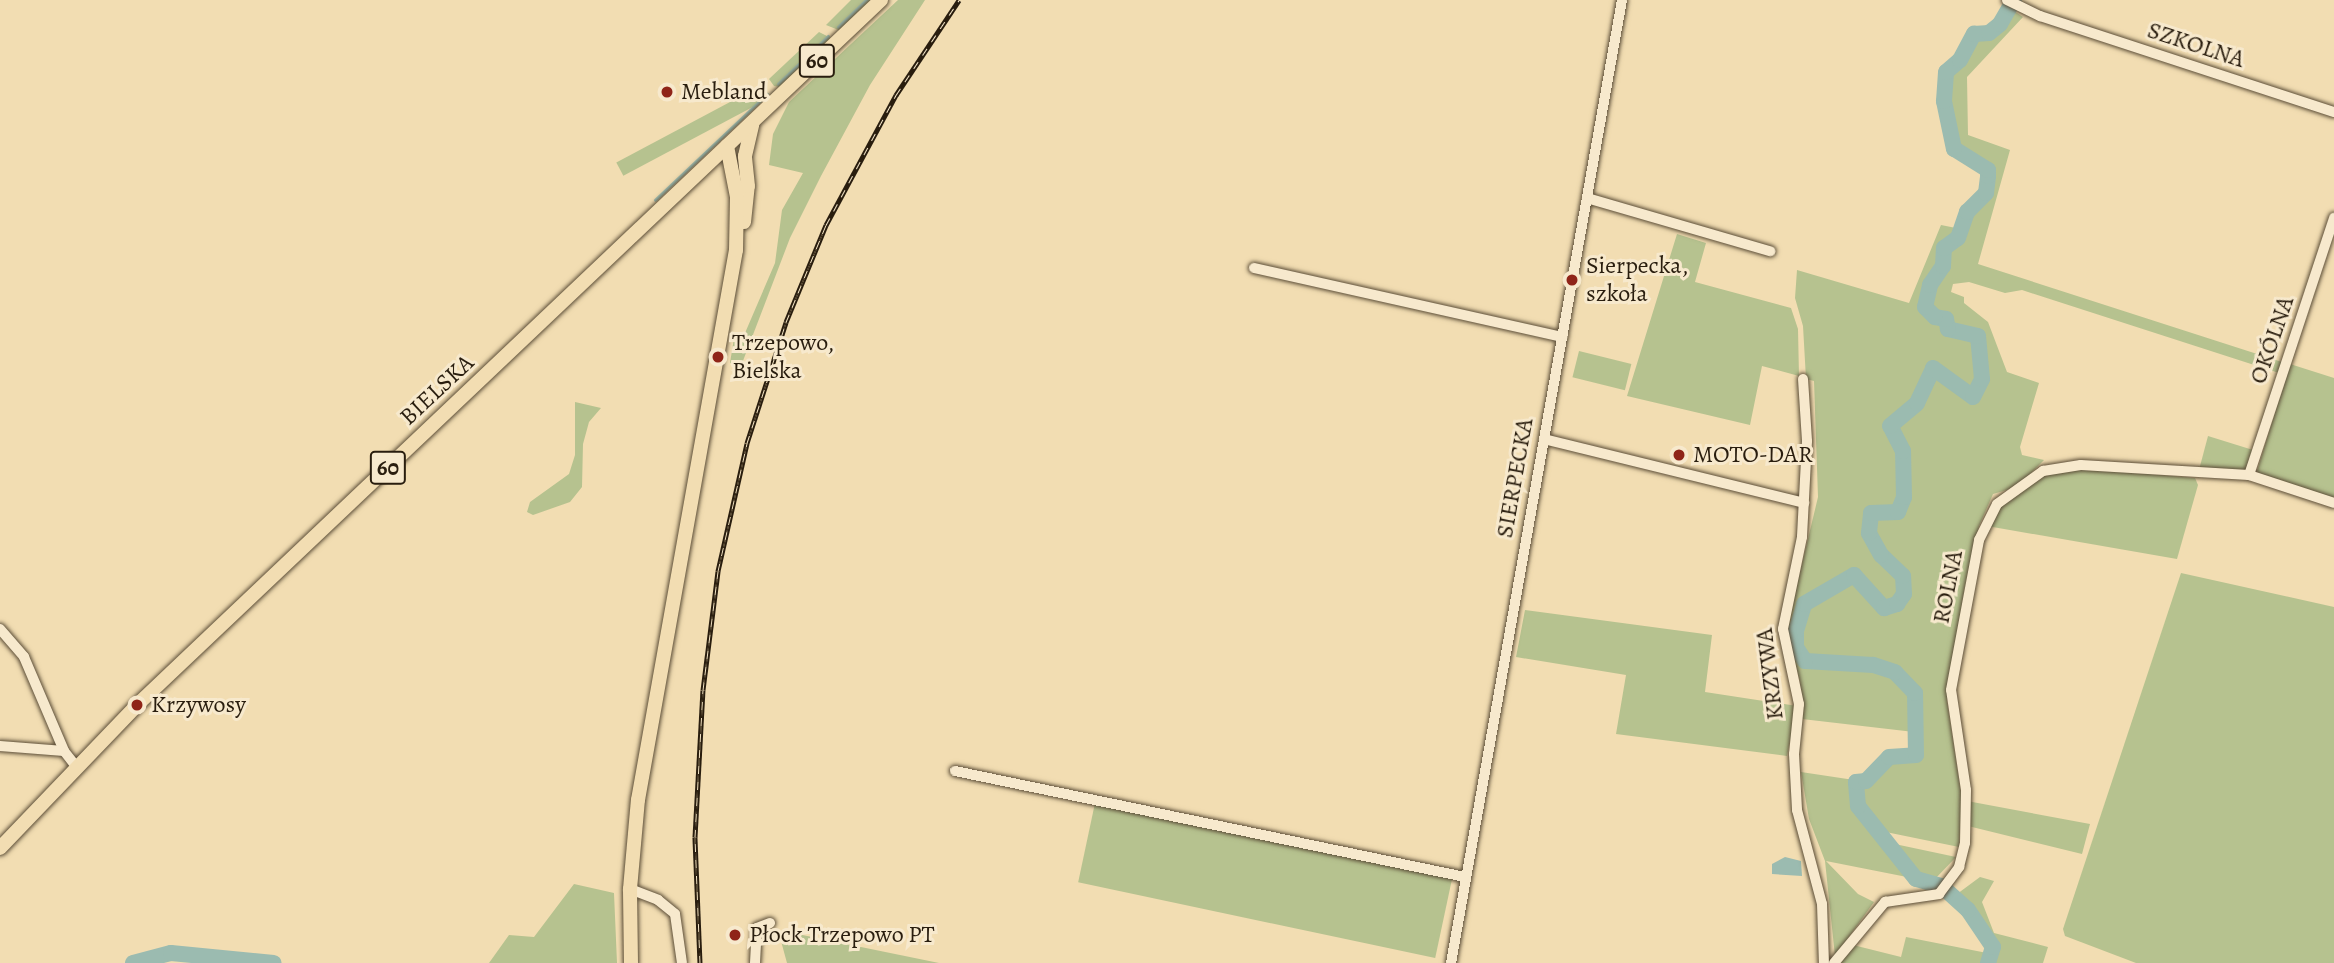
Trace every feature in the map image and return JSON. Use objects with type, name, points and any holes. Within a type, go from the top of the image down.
[{"type":"main road","name":"BIELSKA","points":[[0,848],[75,765],[881,0]]},
{"type":"main road","points":[[631,963],[630,889],[638,800],[748,195],[745,156],[753,121]]},
{"type":"main road","points":[[729,145],[745,156]]},
{"type":"main road","points":[[729,145],[731,176],[737,197],[736,250]]},
{"type":"main road","points":[[701,171],[715,169],[731,176]]},
{"type":"street","name":"SIERPECKA","points":[[1451,963],[1622,0]]},
{"type":"street","name":"SZKOLNA","points":[[2007,0],[2334,112]]},
{"type":"street","points":[[1587,198],[1770,251]]},
{"type":"street","name":"OKÓLNA","points":[[2249,475],[2334,218]]},
{"type":"street","points":[[1254,268],[1562,337]]},
{"type":"street","name":"KRZYWA","points":[[1803,379],[1804,503],[1783,629],[1799,705],[1794,754],[1797,810],[1822,904],[1824,963]]},
{"type":"street","points":[[1544,439],[1804,503]]},
{"type":"street","name":"ROLNA","points":[[1834,963],[1885,902],[1943,888],[1959,867],[1965,843],[1965,790],[1951,702],[1953,674],[1979,540],[1997,504],[2043,471],[2059,466],[2249,475],[2334,503]]},
{"type":"street","points":[[0,629],[24,657],[64,751],[75,765]]},
{"type":"street","points":[[0,746],[64,751]]},
{"type":"street","points":[[955,771],[1465,877]]},
{"type":"street","points":[[630,889],[658,900],[675,914],[682,963]]},
{"type":"street","points":[[755,963],[757,928],[770,923]]},
{"type":"green space","points":[[851,0],[873,0],[841,31],[826,25]]},
{"type":"green space","points":[[898,0],[925,0],[870,85],[821,176],[790,238],[741,366],[730,363],[734,338],[742,340],[775,263],[782,210],[803,173],[769,165],[773,134],[789,102]]},
{"type":"green space","points":[[2011,9],[2023,17],[1967,77],[1968,135],[2010,150],[1978,264],[2282,362],[2279,373],[2022,290],[2005,293],[1969,282],[1953,284],[1951,292],[1964,297],[1964,303],[1988,322],[2007,372],[2039,383],[2020,447],[2022,455],[2044,460],[2017,487],[1993,494],[1979,526],[1965,585],[1947,701],[1962,800],[1959,847],[1876,830],[1859,805],[1858,784],[1869,782],[1890,760],[1918,756],[1917,692],[1910,680],[1874,663],[1807,658],[1798,637],[1807,605],[1854,576],[1871,602],[1884,610],[1896,606],[1906,595],[1901,567],[1882,554],[1871,534],[1874,514],[1899,513],[1905,496],[1906,450],[1892,426],[1919,404],[1933,370],[1971,399],[1976,398],[1984,380],[1979,334],[1951,327],[1948,318],[1926,306],[1944,266],[1945,249],[1959,239],[1968,214],[1987,194],[1991,176],[1989,168],[1957,151],[1946,100],[1947,74],[1966,56],[1977,35],[1987,37],[2005,27]]},
{"type":"green space","points":[[819,32],[831,38],[780,87],[774,86],[769,79]]},
{"type":"green space","points":[[762,85],[769,98],[623,176],[616,162]]},
{"type":"green space","points":[[1941,225],[1961,229],[1942,247],[1942,265],[1927,283],[1923,308],[1934,318],[1941,318],[1947,332],[1977,337],[1980,382],[1971,395],[1930,366],[1911,408],[1892,416],[1889,424],[1892,440],[1901,449],[1902,496],[1897,510],[1882,509],[1868,515],[1866,532],[1879,556],[1902,576],[1895,602],[1881,604],[1853,573],[1801,604],[1794,631],[1795,649],[1804,664],[1874,667],[1892,674],[1909,688],[1914,732],[1802,719],[1800,681],[1786,631],[1818,497],[1814,381],[1806,379],[1803,326],[1795,298],[1797,270],[1909,303]]},
{"type":"green space","points":[[1677,234],[1706,243],[1695,282],[1791,308],[1798,329],[1799,376],[1762,366],[1750,425],[1627,396]]},
{"type":"green space","points":[[1579,351],[1631,364],[1625,390],[1572,377]]},
{"type":"green space","points":[[2290,364],[2334,378],[2334,498],[2264,478],[2257,471]]},
{"type":"green space","points":[[575,402],[601,408],[589,422],[583,444],[582,487],[570,502],[533,515],[527,512],[530,502],[569,474],[575,455]]},
{"type":"green space","points":[[2208,436],[2253,450],[2248,468],[2243,473],[2199,470]]},
{"type":"green space","points":[[2066,467],[2195,478],[2198,485],[2177,559],[1987,526],[1992,513],[2045,472]]},
{"type":"green space","points":[[2181,573],[2334,607],[2334,963],[2136,963],[2065,936],[2063,929]]},
{"type":"green space","points":[[1525,610],[1712,635],[1705,692],[1797,706],[1787,756],[1616,734],[1626,675],[1516,657]]},
{"type":"green space","points":[[1801,772],[1854,780],[1856,807],[1912,878],[1826,861],[1858,894],[1874,902],[1835,956],[1825,861],[1809,819]]},
{"type":"green space","points":[[1967,801],[2090,824],[2082,854],[1968,826]]},
{"type":"green space","points":[[1095,803],[1452,879],[1435,958],[1078,882]]},
{"type":"green space","points":[[1890,843],[1956,857],[1935,879],[1926,879]]},
{"type":"green space","points":[[1980,877],[1994,881],[1982,902],[1994,933],[2048,947],[2043,963],[1990,963],[1996,949],[1991,936],[1957,894]]},
{"type":"green space","points":[[574,884],[614,893],[617,963],[489,963],[509,935],[534,937]]},
{"type":"green space","points":[[778,930],[939,963],[787,963]]},
{"type":"green space","points":[[1906,937],[1987,953],[1986,963],[1841,963],[1853,945],[1901,957]]},
{"type":"water","points":[[1785,857],[1801,861],[1802,876],[1772,874],[1772,864]]},
{"type":"waterway","points":[[838,27],[866,0]]},
{"type":"waterway","points":[[1988,963],[1993,947],[1968,910],[1941,886],[1916,879],[1858,806],[1856,782],[1866,781],[1889,757],[1916,755],[1915,693],[1895,672],[1873,665],[1805,661],[1796,647],[1796,631],[1804,604],[1854,575],[1884,608],[1897,604],[1904,594],[1903,576],[1881,555],[1869,533],[1871,513],[1898,512],[1904,497],[1903,451],[1890,426],[1917,403],[1933,368],[1973,397],[1982,379],[1978,336],[1948,329],[1946,319],[1935,317],[1925,307],[1930,285],[1943,266],[1944,248],[1958,238],[1967,212],[1986,193],[1988,176],[1988,170],[1954,149],[1944,101],[1946,72],[1960,60],[1974,34],[1989,33],[2000,24],[2014,0]]},
{"type":"waterway","points":[[778,84],[828,36]]},
{"type":"waterway","points":[[655,200],[767,94]]},
{"type":"waterway","points":[[133,963],[171,953],[274,963]]},
{"type":"railway","points":[[700,963],[695,837],[703,690],[718,571],[747,443],[786,322],[826,225],[896,95],[959,0]]},
{"type":"place","name":"Mebland","points":[[667,92]]},
{"type":"place","name":"Sierpecka, szkoła","points":[[1572,280]]},
{"type":"place","name":"Trzepowo, Bielska","points":[[718,357]]},
{"type":"place","name":"MOTO-DAR","points":[[1679,455]]},
{"type":"place","name":"Krzywosy","points":[[137,705]]},
{"type":"place","name":"Płock Trzepowo PT","points":[[735,935]]}]
